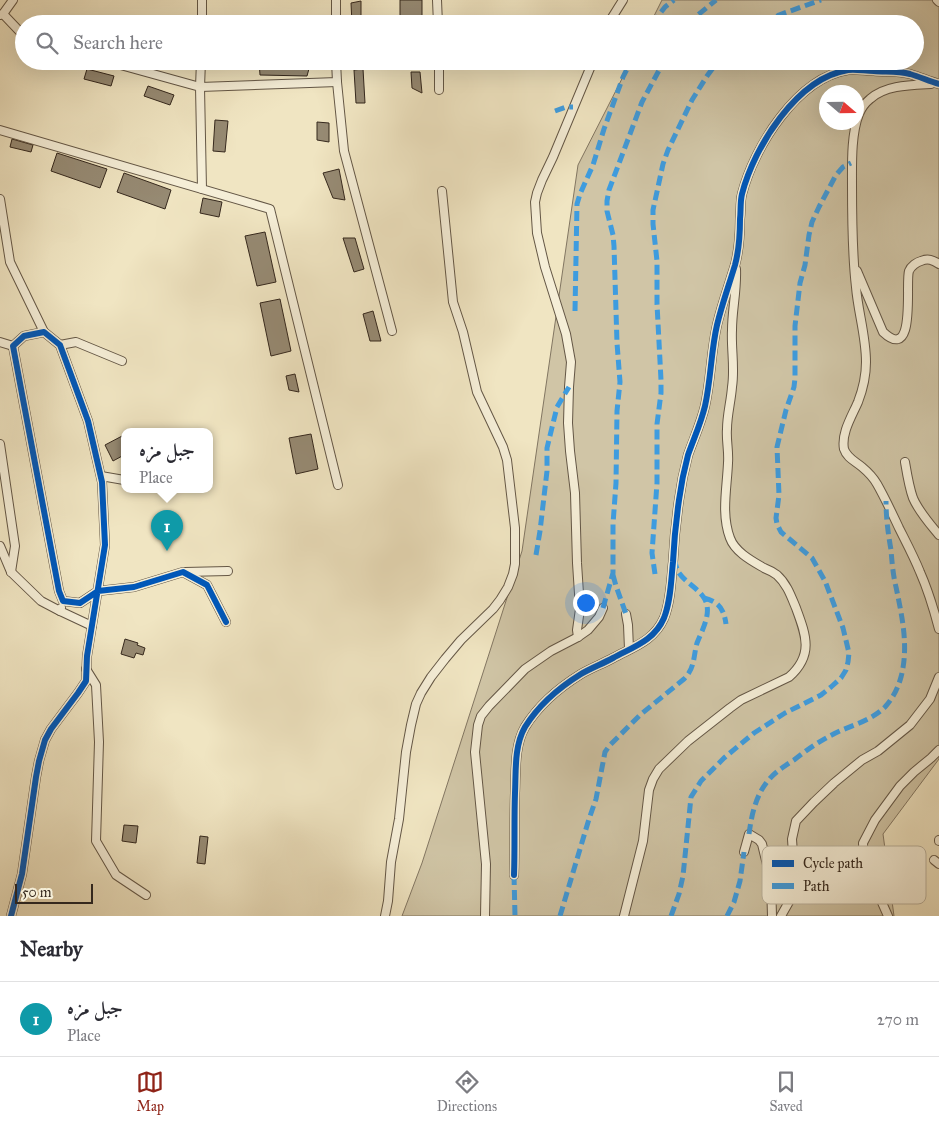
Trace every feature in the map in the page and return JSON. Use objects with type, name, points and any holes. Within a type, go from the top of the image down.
[{"type":"street","points":[[13,0],[2,14],[15,27]]},
{"type":"street","points":[[202,0],[202,15]]},
{"type":"street","points":[[336,0],[336,15]]},
{"type":"street","points":[[437,0],[438,15]]},
{"type":"street","points":[[614,15],[623,0]]},
{"type":"street","points":[[139,70],[200,87],[336,82]]},
{"type":"street","points":[[201,70],[202,189]]},
{"type":"street","points":[[336,70],[344,151],[392,331]]},
{"type":"street","points":[[439,70],[439,90]]},
{"type":"street","points":[[578,637],[580,609],[575,493],[568,424],[571,362],[566,334],[545,267],[538,233],[535,202],[542,180],[589,70]]},
{"type":"street","points":[[514,875],[516,759],[521,734],[539,709],[553,695],[592,668],[651,637],[664,619],[668,607],[683,474],[705,408],[718,324],[738,247],[741,197],[760,148],[772,128],[805,91],[821,80],[847,70],[901,72],[939,84]]},
{"type":"street","points":[[939,84],[885,90],[870,98],[859,114],[852,163],[852,232],[856,286],[866,348],[865,376],[844,440],[846,454],[868,473],[880,488],[920,572],[932,603],[939,629]]},
{"type":"street","points":[[0,130],[270,208],[338,484]]},
{"type":"street","points":[[385,916],[391,862],[399,819],[406,752],[416,704],[431,677],[445,659],[461,640],[493,610],[508,587],[515,564],[515,528],[507,460],[504,447],[477,392],[453,302],[442,191]]},
{"type":"street","points":[[0,199],[10,262],[44,332],[60,345],[88,421],[102,482],[105,545],[92,626],[86,680],[45,740],[36,777],[22,874],[11,916]]},
{"type":"street","points":[[855,266],[883,332],[888,337],[895,339],[900,338],[904,333],[906,325],[909,271],[913,265],[920,261],[934,261],[939,264]]},
{"type":"street","points":[[624,916],[643,841],[650,790],[653,779],[659,769],[688,741],[741,700],[789,677],[801,664],[806,648],[802,625],[787,587],[775,573],[741,553],[731,540],[725,515],[728,463],[727,430],[733,366],[732,313],[736,294],[735,262]]},
{"type":"street","points":[[13,346],[24,336],[44,332]]},
{"type":"street","points":[[0,342],[13,346]]},
{"type":"street","points":[[60,345],[76,342],[122,360]]},
{"type":"street","points":[[13,346],[57,581],[63,601],[60,611]]},
{"type":"street","points":[[0,444],[16,546],[11,572]]},
{"type":"street","points":[[905,462],[913,497],[939,535]]},
{"type":"street","points":[[101,476],[121,479]]},
{"type":"street","points":[[0,546],[11,572],[41,601],[92,626]]},
{"type":"street","points":[[63,601],[80,602],[98,591],[134,587],[183,572],[228,571]]},
{"type":"street","points":[[183,572],[207,585],[226,622]]},
{"type":"street","points":[[486,916],[486,864],[475,752],[481,716],[525,669],[551,651],[578,637],[594,624],[603,608]]},
{"type":"street","points":[[626,614],[629,649]]},
{"type":"street","points":[[86,670],[96,685],[99,742],[96,841],[116,875],[146,896]]},
{"type":"street","points":[[792,846],[796,821],[834,783],[910,725],[930,699],[939,677]]},
{"type":"street","points":[[863,846],[875,820],[900,786],[939,750]]},
{"type":"street","points":[[744,852],[748,834],[759,840],[763,846]]},
{"type":"street","points":[[780,916],[788,904]]},
{"type":"street","points":[[883,904],[888,916]]},
{"type":"shaded area","points":[[662,0],[939,0],[939,759],[883,834],[885,846],[762,846],[762,904],[892,904],[894,916],[402,916],[422,863],[522,551],[578,165],[626,70],[924,70],[924,15],[654,15]]},
{"type":"building","points":[[400,0],[422,0],[422,15],[400,15]]},
{"type":"building","points":[[361,1],[361,15],[352,15],[351,3]]},
{"type":"building","points":[[87,70],[114,76],[111,86],[84,79]]},
{"type":"building","points":[[260,70],[309,70],[307,76],[260,75]]},
{"type":"building","points":[[354,70],[363,70],[365,103],[356,103]]},
{"type":"building","points":[[411,72],[420,72],[422,93],[412,88]]},
{"type":"building","points":[[148,86],[174,95],[170,105],[144,96]]},
{"type":"building","points":[[215,120],[228,121],[225,152],[213,151]]},
{"type":"building","points":[[317,122],[329,123],[329,142],[317,140]]},
{"type":"building","points":[[12,139],[33,145],[31,152],[10,147]]},
{"type":"building","points":[[57,153],[107,169],[100,188],[51,171]]},
{"type":"building","points":[[339,169],[345,200],[333,198],[323,173]]},
{"type":"building","points":[[124,173],[171,190],[165,209],[117,192]]},
{"type":"building","points":[[203,198],[222,202],[219,217],[200,213]]},
{"type":"building","points":[[265,232],[276,282],[257,286],[245,236]]},
{"type":"building","points":[[343,238],[355,238],[364,269],[354,272]]},
{"type":"building","points":[[280,299],[291,351],[271,356],[260,303]]},
{"type":"building","points":[[373,311],[381,341],[370,341],[363,314]]},
{"type":"building","points":[[295,374],[299,392],[289,390],[286,376]]},
{"type":"building","points":[[311,434],[318,469],[296,474],[289,438]]},
{"type":"building","points":[[121,437],[121,457],[113,461],[105,445]]},
{"type":"building","points":[[125,639],[138,643],[137,645],[145,648],[143,655],[136,653],[134,658],[121,654]]},
{"type":"building","points":[[124,825],[138,826],[136,843],[122,841]]},
{"type":"building","points":[[200,836],[208,837],[205,864],[197,863]]},
{"type":"marked path","points":[[659,15],[674,0]]},
{"type":"marked path","points":[[698,15],[716,0]]},
{"type":"marked path","points":[[779,15],[821,0]]},
{"type":"marked path","points":[[575,311],[577,204],[626,70]]},
{"type":"marked path","points":[[603,608],[613,573],[617,411],[620,382],[614,246],[607,211],[607,201],[609,190],[642,102],[659,70]]},
{"type":"marked path","points":[[655,574],[652,553],[657,483],[657,424],[661,380],[657,261],[653,210],[668,150],[692,100],[711,70]]},
{"type":"marked path","points":[[555,111],[566,107],[573,107]]},
{"type":"marked path","points":[[671,916],[683,876],[691,797],[701,781],[724,758],[754,733],[785,713],[821,695],[831,687],[841,678],[848,662],[849,653],[843,628],[825,581],[812,558],[781,532],[776,518],[779,495],[777,447],[794,387],[795,326],[800,283],[805,265],[809,235],[812,222],[836,175],[843,167],[851,163]]},
{"type":"marked path","points":[[536,555],[547,471],[547,448],[557,407],[569,387]]},
{"type":"marked path","points":[[749,834],[756,801],[764,785],[772,777],[811,747],[881,711],[895,693],[901,677],[905,643],[894,578],[886,501]]},
{"type":"marked path","points":[[560,916],[596,799],[605,752],[640,715],[684,679],[692,667],[697,643],[706,621],[707,609],[704,598],[699,591],[682,577],[675,562]]},
{"type":"marked path","points":[[613,575],[626,614]]},
{"type":"marked path","points":[[704,598],[720,607],[726,624]]},
{"type":"marked path","points":[[727,916],[734,902],[740,881],[744,852]]},
{"type":"marked path","points":[[514,875],[515,916]]},
{"type":"cycle path","points":[[514,875],[516,759],[521,734],[525,727],[543,704],[565,685],[585,672],[649,638],[660,626],[664,618],[670,590],[676,523],[683,478],[688,455],[705,406],[717,325],[737,254],[742,194],[756,156],[780,117],[795,100],[812,86],[829,76],[848,70],[896,72],[910,74],[939,84]]},
{"type":"cycle path","points":[[11,916],[22,874],[36,777],[45,740],[86,681],[87,656],[105,545],[102,482],[88,421],[60,345],[44,332],[24,336],[13,346],[59,591],[63,601],[80,603],[98,591],[134,587],[183,572],[207,585],[226,622]]},
{"type":"place","name":"جبل مزه","points":[[167,551]]}]
